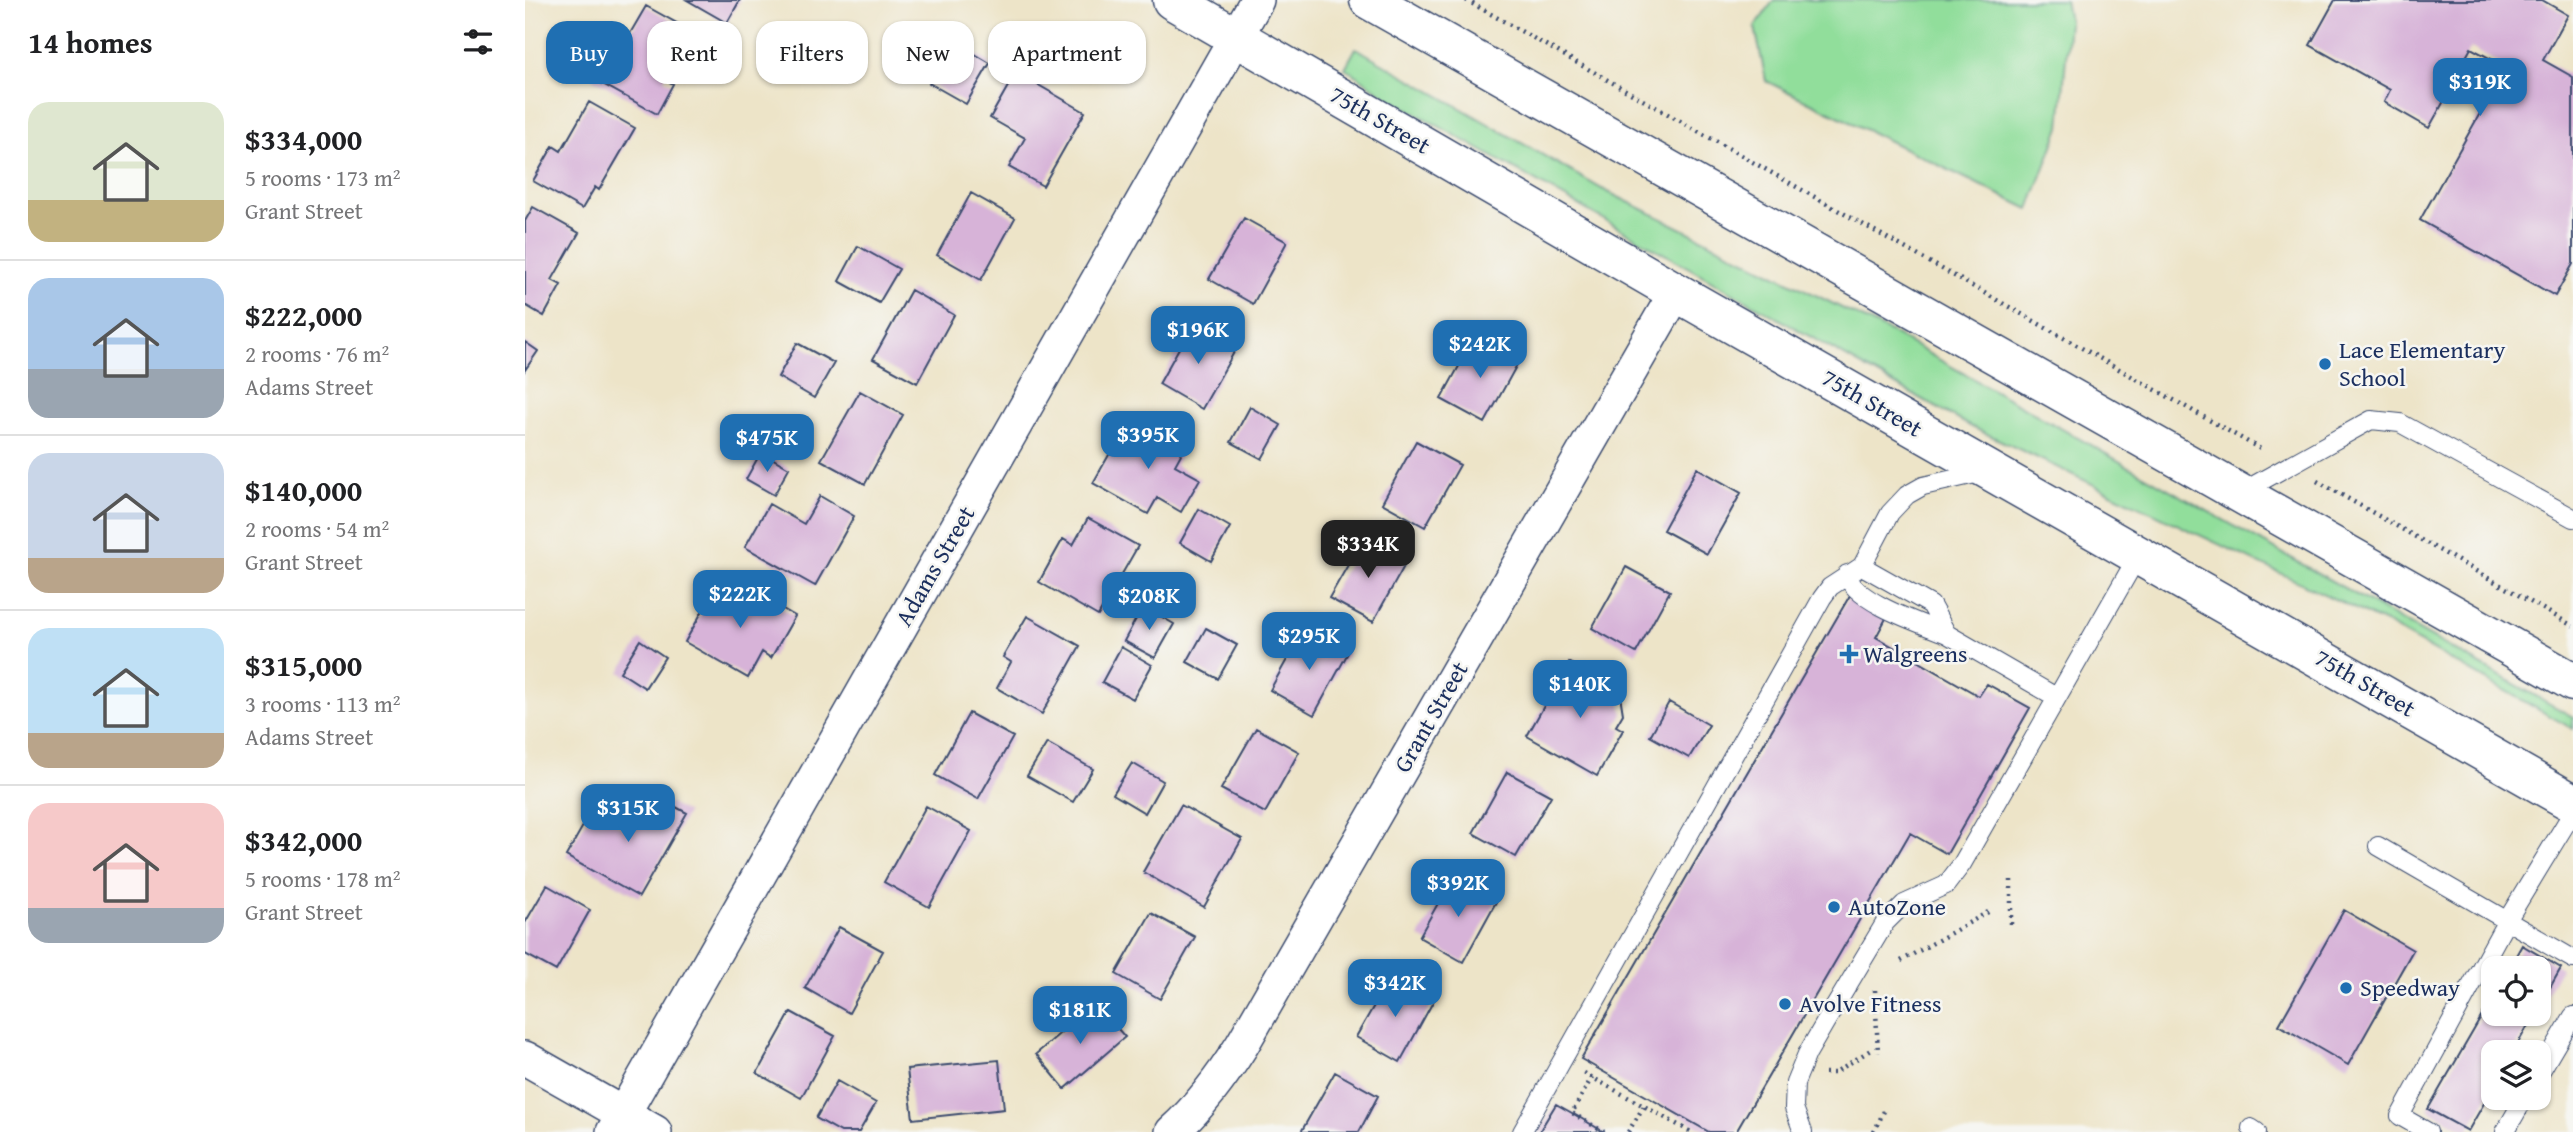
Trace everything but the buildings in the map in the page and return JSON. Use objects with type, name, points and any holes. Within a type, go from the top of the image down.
[{"type":"main road","name":"75th Street","points":[[1172,0],[1676,292],[2573,803]]},
{"type":"main road","points":[[1369,0],[2573,682]]},
{"type":"street","name":"Adams Street","points":[[619,1123],[1257,0]]},
{"type":"street","name":"Grant Street","points":[[1172,1132],[1223,1075],[1242,1045],[1676,292]]},
{"type":"street","points":[[525,1058],[619,1123],[655,1132]]},
{"type":"lane","points":[[2240,493],[2371,420],[2400,423],[2573,518]]},
{"type":"lane","points":[[1991,470],[1923,486],[1907,495],[1890,513],[1848,581],[1853,589],[1892,611],[1947,634],[2056,697]]},
{"type":"lane","points":[[1803,1132],[1794,1108],[1795,1083],[1807,1054],[1885,923],[1904,904],[1946,885],[1962,864],[2139,554]]},
{"type":"lane","points":[[1854,570],[1931,605],[1947,634]]},
{"type":"lane","points":[[1522,1132],[1822,598],[1830,587],[1854,570]]},
{"type":"lane","points":[[2428,1132],[2400,1116],[2506,922],[2573,812]]},
{"type":"lane","points":[[2378,846],[2573,959]]},
{"type":"lane","points":[[2551,1054],[2573,1016]]},
{"type":"lane","points":[[2505,1132],[2518,1110]]},
{"type":"path","points":[[1466,0],[2272,455]]},
{"type":"path","points":[[2307,475],[2573,626]]},
{"type":"path","points":[[2011,875],[2011,923]]},
{"type":"path","points":[[1901,961],[1990,911]]},
{"type":"path","points":[[1872,945],[1878,1052]]},
{"type":"path","points":[[1833,1073],[1872,1049]]},
{"type":"path","points":[[1562,1061],[1691,1132]]},
{"type":"path","points":[[1592,1077],[1572,1113],[1604,1132]]},
{"type":"path","points":[[1628,1132],[1644,1106]]},
{"type":"path","points":[[1874,1132],[1885,1110]]},
{"type":"green space","points":[[1774,0],[2065,0],[2069,22],[2060,127],[2029,209],[1766,81],[1755,27]]},
{"type":"green space","points":[[1356,48],[1602,189],[1890,332],[2573,717],[2573,729],[2385,623],[1972,427],[1894,384],[1389,98],[1345,68]]},
{"type":"place","name":"Lace Elementary School","points":[[2325,364]]},
{"type":"place","name":"Walgreens","points":[[1849,654]]},
{"type":"place","name":"AutoZone","points":[[1834,907]]},
{"type":"place","name":"Speedway","points":[[2346,988]]},
{"type":"place","name":"Avolve Fitness","points":[[1785,1004]]}]
